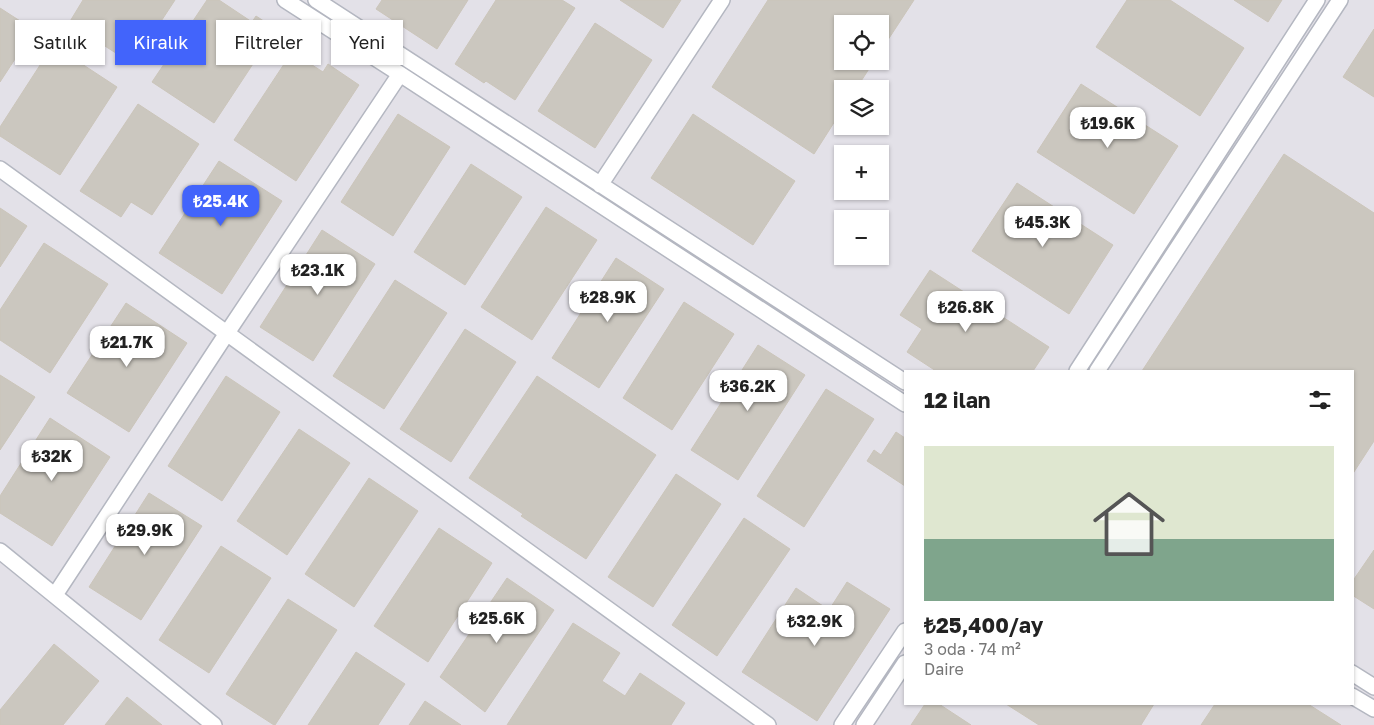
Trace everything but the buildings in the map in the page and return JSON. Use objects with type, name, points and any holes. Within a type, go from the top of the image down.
[{"type":"street","points":[[285,0],[904,403]]},
{"type":"street","points":[[316,0],[904,381]]},
{"type":"street","points":[[600,185],[722,0]]},
{"type":"street","points":[[1078,370],[1317,0]]},
{"type":"street","points":[[1098,370],[1340,0]]},
{"type":"street","points":[[55,595],[400,74]]},
{"type":"street","points":[[0,169],[768,725]]},
{"type":"street","points":[[0,551],[214,725]]},
{"type":"street","points":[[842,725],[904,632]]},
{"type":"street","points":[[864,725],[904,665]]},
{"type":"street","points":[[1354,674],[1374,687]]},
{"type":"street","points":[[1354,697],[1374,710]]},
{"type":"shaded area","points":[[0,0],[1374,0],[1374,725],[0,725]]}]
